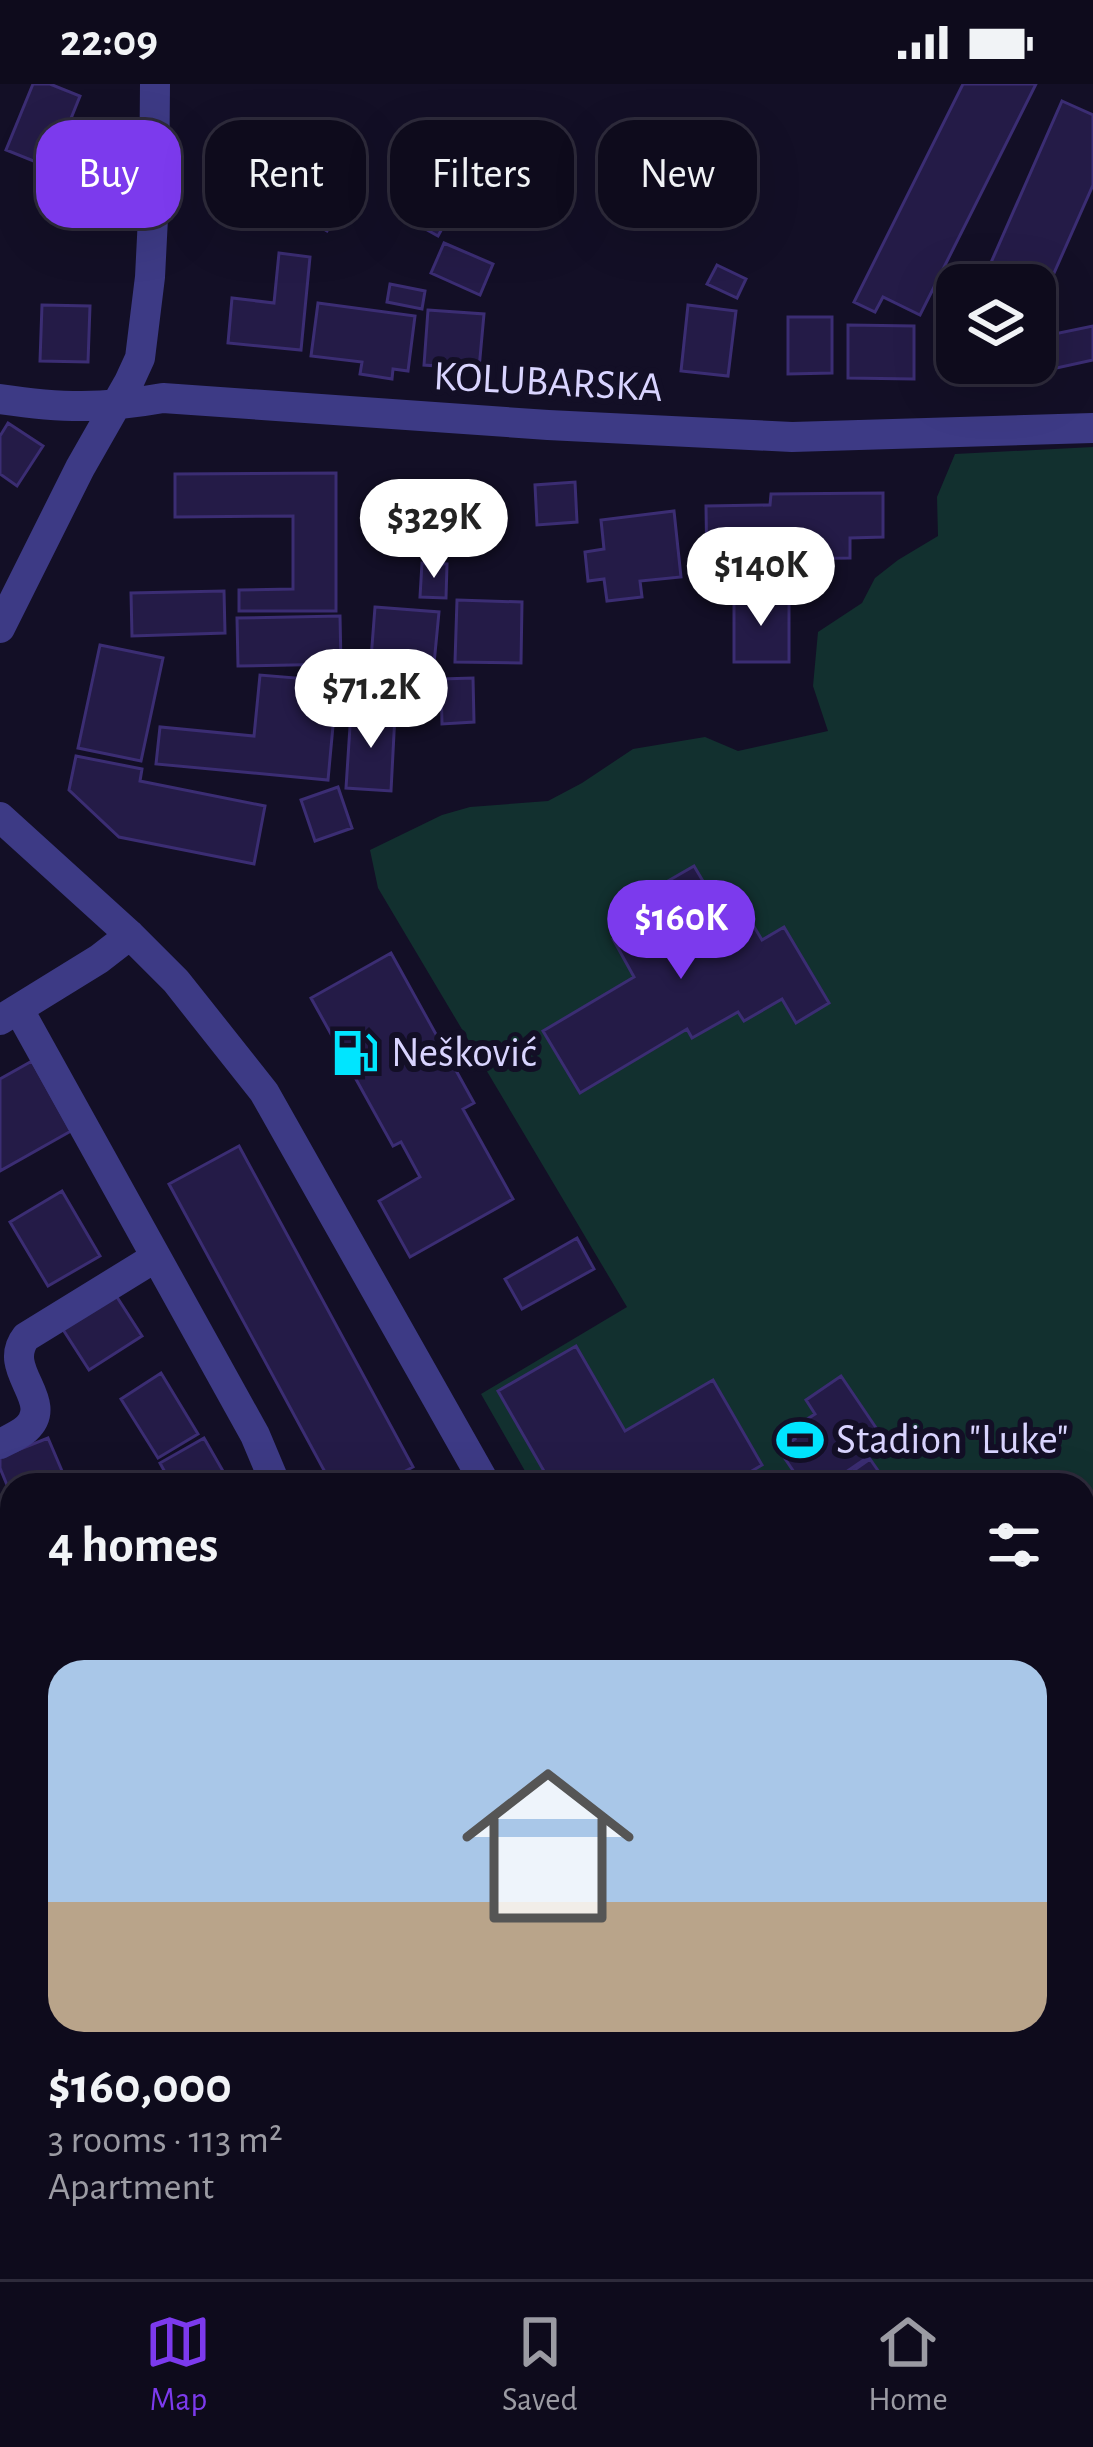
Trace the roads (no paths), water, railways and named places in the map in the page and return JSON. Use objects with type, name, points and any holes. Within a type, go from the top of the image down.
[{"type":"street","points":[[0,628],[140,358],[150,277],[155,84]]},
{"type":"street","name":"KOLUBARSKA","points":[[0,399],[114,407],[163,398],[793,437],[1093,428]]},
{"type":"street","points":[[0,817],[130,934],[206,1015],[264,1092],[478,1473]]},
{"type":"street","points":[[130,934],[10,1015],[156,1257],[255,1435],[271,1473]]},
{"type":"street","points":[[0,1444],[31,1424],[35,1413],[33,1396],[16,1361],[17,1347],[156,1257]]},
{"type":"place","name":"Nešković","points":[[355,1053]]},
{"type":"place","name":"Stadion \"Luke\"","points":[[800,1440]]}]
